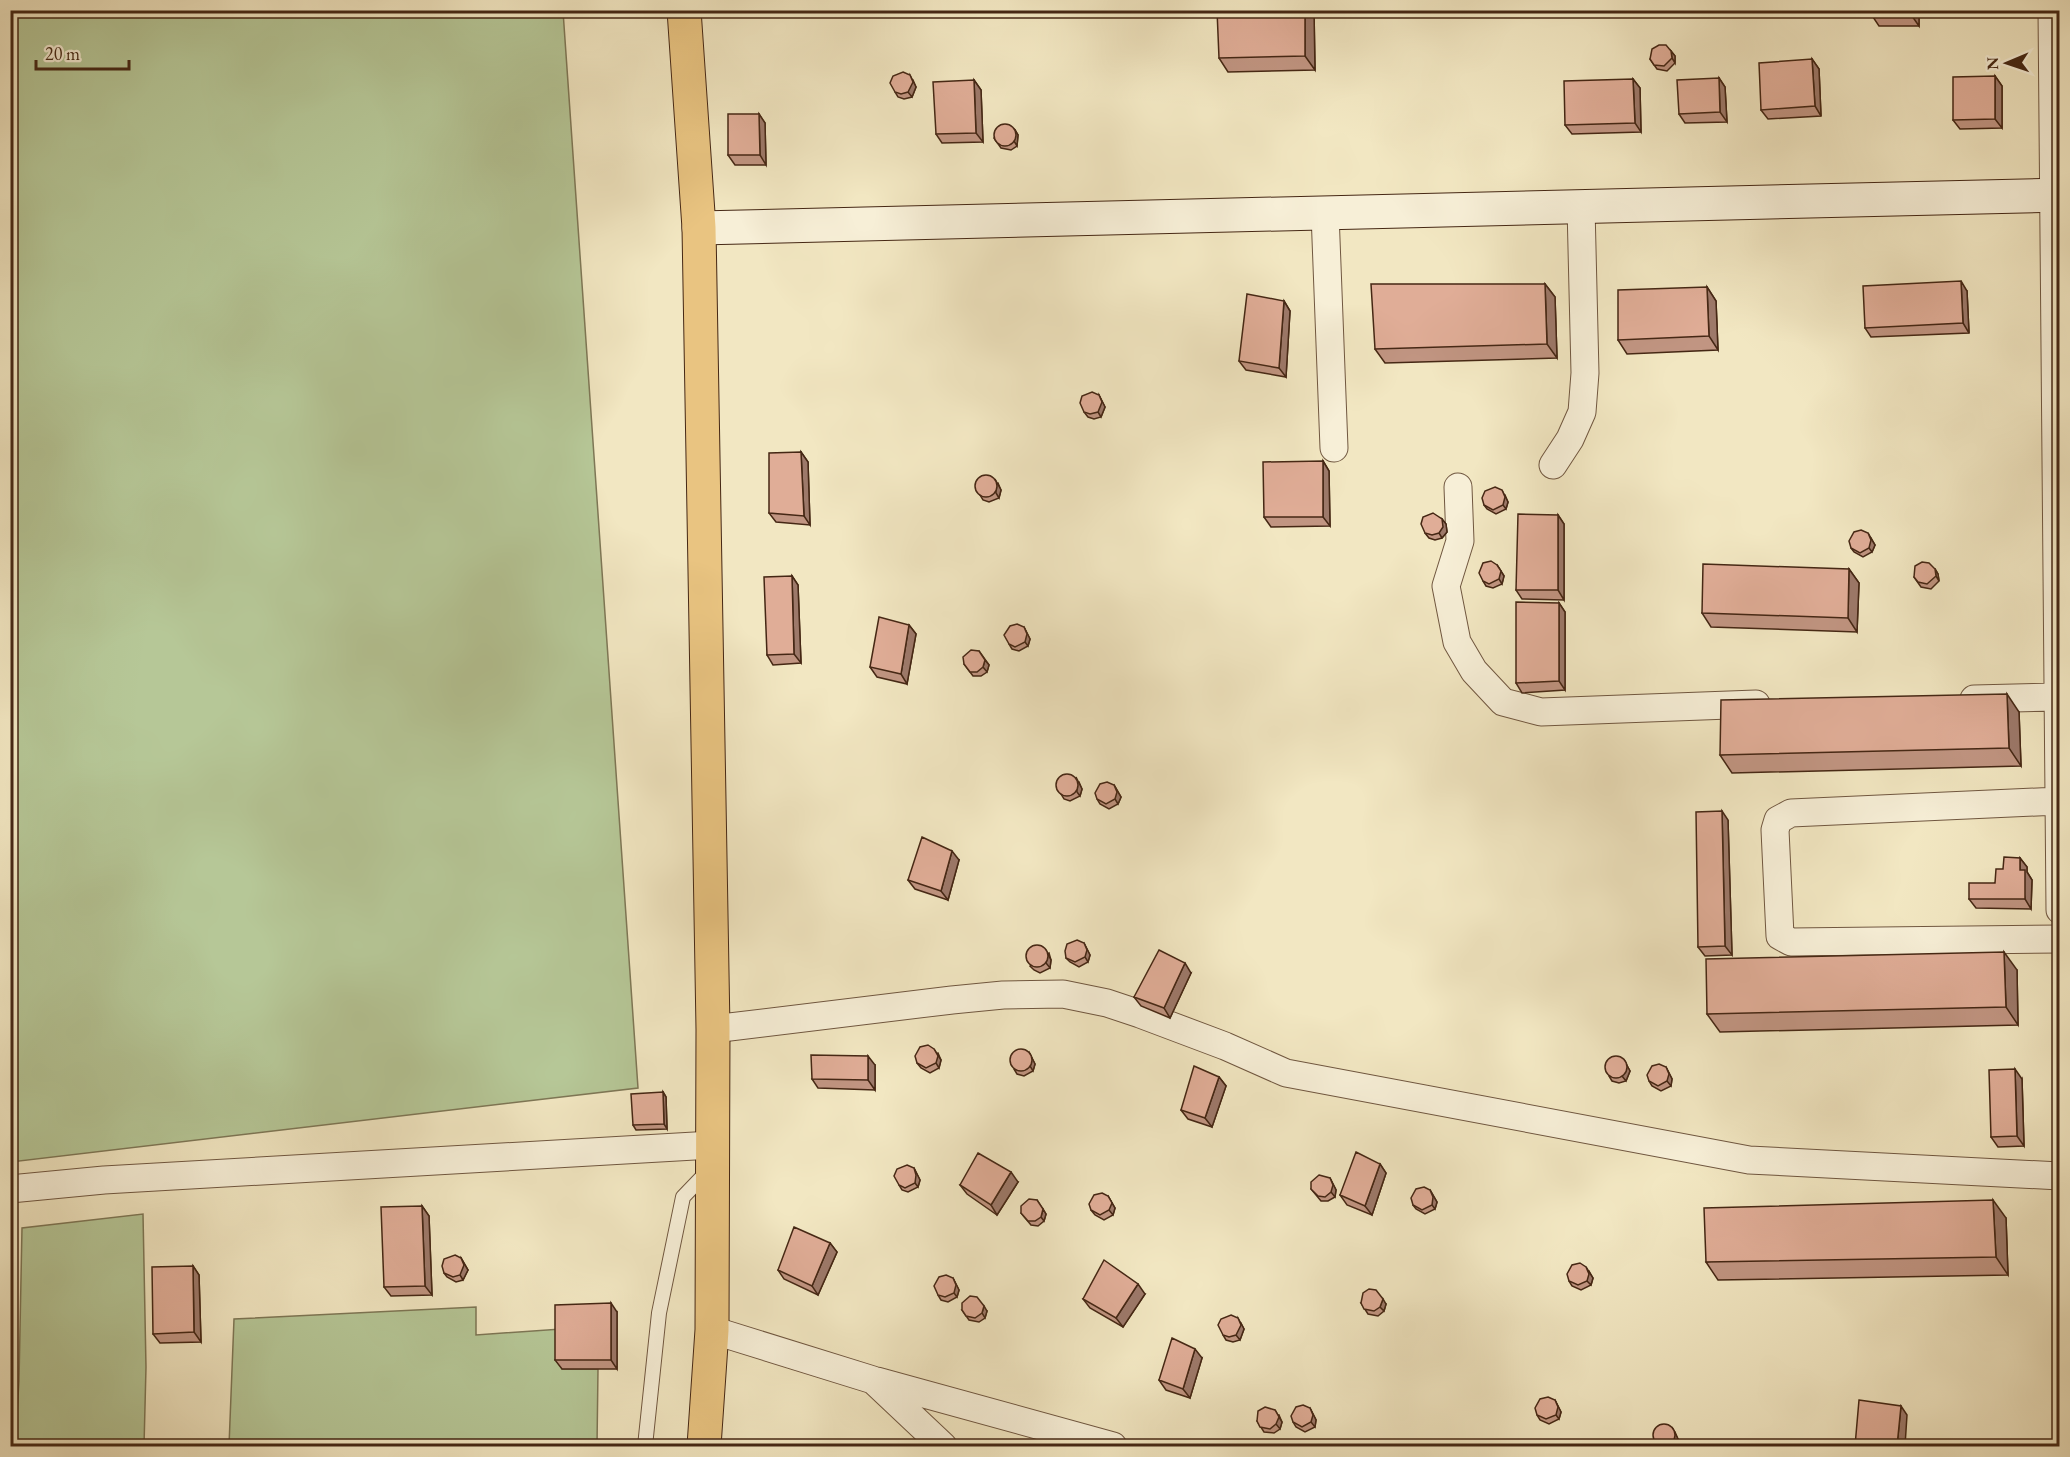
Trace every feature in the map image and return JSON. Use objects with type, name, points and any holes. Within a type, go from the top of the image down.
[{"type":"main road","points":[[684,10],[699,228],[713,1029],[712,1330],[704,1446]]},
{"type":"main road","points":[[699,228],[2057,195]]},
{"type":"street","points":[[2052,10],[2057,195],[2057,697],[2060,910]]},
{"type":"street","points":[[1553,465],[1570,439],[1582,412],[1585,374],[1581,207]]},
{"type":"street","points":[[1325,213],[1334,448]]},
{"type":"street","points":[[1458,487],[1460,541],[1446,586],[1457,642],[1474,671],[1503,702],[1541,712],[1778,704]]},
{"type":"street","points":[[1952,700],[2057,697]]},
{"type":"street","points":[[2058,801],[1791,813],[1778,820],[1776,830],[1780,936],[1791,942],[2060,939]]},
{"type":"street","points":[[713,1029],[952,1000],[1003,995],[1064,994],[1107,1003],[1140,1014],[1225,1046],[1286,1073],[1749,1160],[2060,1176]]},
{"type":"street","points":[[10,1189],[116,1179],[712,1156]]},
{"type":"street","points":[[712,1330],[873,1380],[1113,1446]]},
{"type":"street","points":[[873,1380],[943,1446]]},
{"type":"lane","points":[[645,1446],[659,1313],[683,1197],[712,1156]]},
{"type":"green space","points":[[10,11],[563,11],[638,1088],[11,1162]]},
{"type":"green space","points":[[143,1214],[146,1367],[144,1446],[15,1446],[19,1381],[22,1228]]},
{"type":"green space","points":[[476,1307],[476,1335],[561,1329],[562,1369],[598,1369],[597,1446],[229,1446],[234,1319]]},
{"type":"building","points":[[1217,10],[1305,10],[1305,56],[1219,58]]},
{"type":"building","points":[[1873,10],[1912,10],[1912,16],[1873,17]]},
{"type":"building","points":[[1659,45],[1666,45],[1671,51],[1672,58],[1664,66],[1654,65],[1650,59],[1652,49]]},
{"type":"building","points":[[1812,59],[1815,106],[1761,110],[1759,63]]},
{"type":"building","points":[[903,72],[910,75],[913,82],[908,92],[901,94],[895,92],[890,83],[893,76]]},
{"type":"building","points":[[1995,76],[1995,119],[1953,120],[1953,77]]},
{"type":"building","points":[[1719,78],[1720,112],[1679,114],[1677,80]]},
{"type":"building","points":[[1633,79],[1635,123],[1565,125],[1564,81]]},
{"type":"building","points":[[974,80],[976,133],[936,134],[933,82]]},
{"type":"building","points":[[728,114],[759,114],[760,155],[728,155]]},
{"type":"building","points":[[1005,124],[1015,131],[1016,135],[1009,145],[1005,146],[995,139],[994,135],[1001,125]]},
{"type":"building","points":[[1961,281],[1963,323],[1865,328],[1863,286]]},
{"type":"building","points":[[1371,284],[1545,284],[1547,344],[1375,349]]},
{"type":"building","points":[[1707,287],[1709,336],[1618,340],[1618,290]]},
{"type":"building","points":[[1247,294],[1284,301],[1279,368],[1239,361]]},
{"type":"building","points":[[1092,392],[1099,395],[1102,402],[1098,412],[1090,414],[1084,412],[1080,403],[1082,396]]},
{"type":"building","points":[[801,452],[804,516],[769,513],[769,453]]},
{"type":"building","points":[[1323,461],[1323,517],[1264,517],[1263,462]]},
{"type":"building","points":[[986,475],[996,482],[997,486],[990,496],[986,497],[976,490],[975,486],[982,476]]},
{"type":"building","points":[[1495,487],[1502,490],[1505,497],[1503,505],[1493,510],[1484,505],[1482,498],[1485,491]]},
{"type":"building","points":[[1433,513],[1442,519],[1443,527],[1439,533],[1432,535],[1425,533],[1421,524],[1423,517]]},
{"type":"building","points":[[1518,514],[1558,515],[1558,590],[1516,590]]},
{"type":"building","points":[[1861,530],[1868,533],[1871,540],[1869,548],[1860,553],[1851,548],[1849,541],[1854,532]]},
{"type":"building","points":[[1491,561],[1501,571],[1499,579],[1489,584],[1483,581],[1479,573],[1483,563]]},
{"type":"building","points":[[1922,562],[1929,563],[1935,569],[1936,576],[1927,584],[1918,582],[1914,577],[1915,566]]},
{"type":"building","points":[[1703,564],[1849,569],[1848,618],[1702,613]]},
{"type":"building","points":[[792,576],[794,654],[767,655],[764,577]]},
{"type":"building","points":[[1516,602],[1559,603],[1559,681],[1516,683]]},
{"type":"building","points":[[879,617],[909,625],[901,674],[870,667]]},
{"type":"building","points":[[1017,624],[1024,627],[1027,634],[1025,642],[1015,647],[1009,644],[1004,635],[1010,626]]},
{"type":"building","points":[[971,650],[979,651],[985,660],[983,667],[977,672],[970,672],[964,664],[963,657]]},
{"type":"building","points":[[2007,694],[2009,748],[1720,755],[1721,700]]},
{"type":"building","points":[[1067,774],[1077,781],[1078,785],[1071,795],[1067,796],[1057,789],[1056,785],[1063,775]]},
{"type":"building","points":[[1107,782],[1114,785],[1117,792],[1115,799],[1106,804],[1097,799],[1095,793],[1100,784]]},
{"type":"building","points":[[1722,811],[1725,946],[1698,947],[1696,812]]},
{"type":"building","points":[[922,837],[952,851],[941,891],[908,880]]},
{"type":"building","points":[[2004,857],[2020,858],[2020,870],[2025,870],[2025,899],[1969,899],[1969,883],[1995,883],[1996,869],[2003,869]]},
{"type":"building","points":[[1077,940],[1084,943],[1087,950],[1085,957],[1075,962],[1066,958],[1065,951],[1067,944]]},
{"type":"building","points":[[1037,945],[1045,948],[1048,956],[1045,964],[1037,967],[1029,964],[1026,956],[1029,948]]},
{"type":"building","points":[[1159,950],[1185,963],[1164,1008],[1134,997]]},
{"type":"building","points":[[2004,952],[2006,1007],[1707,1014],[1706,959]]},
{"type":"building","points":[[928,1045],[938,1056],[936,1063],[926,1068],[917,1063],[915,1056],[920,1047]]},
{"type":"building","points":[[1021,1049],[1031,1056],[1032,1060],[1025,1070],[1021,1071],[1011,1064],[1010,1060],[1017,1050]]},
{"type":"building","points":[[811,1055],[868,1056],[868,1080],[812,1079]]},
{"type":"building","points":[[1616,1056],[1626,1063],[1627,1067],[1620,1077],[1616,1078],[1606,1071],[1605,1067],[1612,1057]]},
{"type":"building","points":[[1659,1064],[1666,1067],[1669,1074],[1667,1081],[1658,1086],[1649,1081],[1647,1075],[1652,1066]]},
{"type":"building","points":[[1194,1066],[1219,1077],[1205,1118],[1181,1110]]},
{"type":"building","points":[[2015,1069],[2017,1136],[1991,1137],[1989,1070]]},
{"type":"building","points":[[663,1092],[664,1124],[633,1125],[631,1094]]},
{"type":"building","points":[[1356,1152],[1380,1164],[1365,1206],[1340,1195]]},
{"type":"building","points":[[978,1153],[1011,1172],[991,1205],[960,1185]]},
{"type":"building","points":[[907,1165],[914,1168],[916,1175],[915,1183],[905,1188],[899,1185],[894,1176],[897,1169]]},
{"type":"building","points":[[1319,1175],[1330,1178],[1333,1185],[1331,1192],[1325,1197],[1318,1196],[1311,1189],[1311,1182]]},
{"type":"building","points":[[1424,1187],[1430,1190],[1433,1197],[1432,1205],[1422,1210],[1413,1205],[1411,1198],[1416,1189]]},
{"type":"building","points":[[1102,1193],[1108,1196],[1112,1203],[1109,1210],[1100,1215],[1091,1210],[1089,1204],[1094,1195]]},
{"type":"building","points":[[1029,1199],[1037,1200],[1043,1209],[1041,1217],[1035,1221],[1028,1221],[1021,1213],[1021,1206]]},
{"type":"building","points":[[1993,1200],[1996,1257],[1706,1262],[1704,1208]]},
{"type":"building","points":[[422,1206],[425,1286],[384,1287],[381,1207]]},
{"type":"building","points":[[794,1227],[830,1243],[812,1286],[778,1270]]},
{"type":"building","points":[[455,1255],[461,1258],[464,1265],[460,1275],[453,1277],[444,1273],[442,1266],[444,1259]]},
{"type":"building","points":[[1104,1260],[1138,1284],[1116,1318],[1083,1299]]},
{"type":"building","points":[[1580,1263],[1586,1267],[1589,1274],[1587,1281],[1578,1285],[1569,1281],[1567,1274],[1572,1265]]},
{"type":"building","points":[[193,1266],[194,1332],[153,1334],[152,1267]]},
{"type":"building","points":[[946,1275],[953,1278],[956,1285],[954,1293],[945,1297],[938,1295],[934,1286],[939,1277]]},
{"type":"building","points":[[1369,1289],[1376,1290],[1383,1299],[1380,1307],[1374,1311],[1364,1309],[1361,1303],[1363,1293]]},
{"type":"building","points":[[970,1296],[977,1297],[984,1306],[982,1313],[975,1318],[966,1316],[962,1310],[962,1303]]},
{"type":"building","points":[[611,1303],[611,1360],[555,1360],[555,1305]]},
{"type":"building","points":[[1231,1315],[1238,1318],[1241,1325],[1236,1335],[1229,1337],[1223,1335],[1218,1325],[1221,1319]]},
{"type":"building","points":[[1172,1338],[1195,1349],[1183,1389],[1159,1380]]},
{"type":"building","points":[[1548,1397],[1555,1400],[1558,1407],[1556,1415],[1546,1419],[1537,1415],[1535,1408],[1540,1399]]},
{"type":"building","points":[[1859,1400],[1901,1406],[1897,1446],[1855,1446]]},
{"type":"building","points":[[1303,1405],[1310,1408],[1313,1415],[1311,1422],[1302,1427],[1293,1422],[1291,1416],[1296,1407]]},
{"type":"building","points":[[1265,1407],[1275,1410],[1279,1417],[1270,1429],[1260,1427],[1257,1421],[1258,1411]]},
{"type":"building","points":[[1664,1424],[1674,1431],[1675,1435],[1668,1445],[1664,1446],[1654,1439],[1653,1435],[1660,1425]]},
{"type":"building","points":[[1713,1443],[1720,1446],[1705,1446],[1706,1444]]}]
